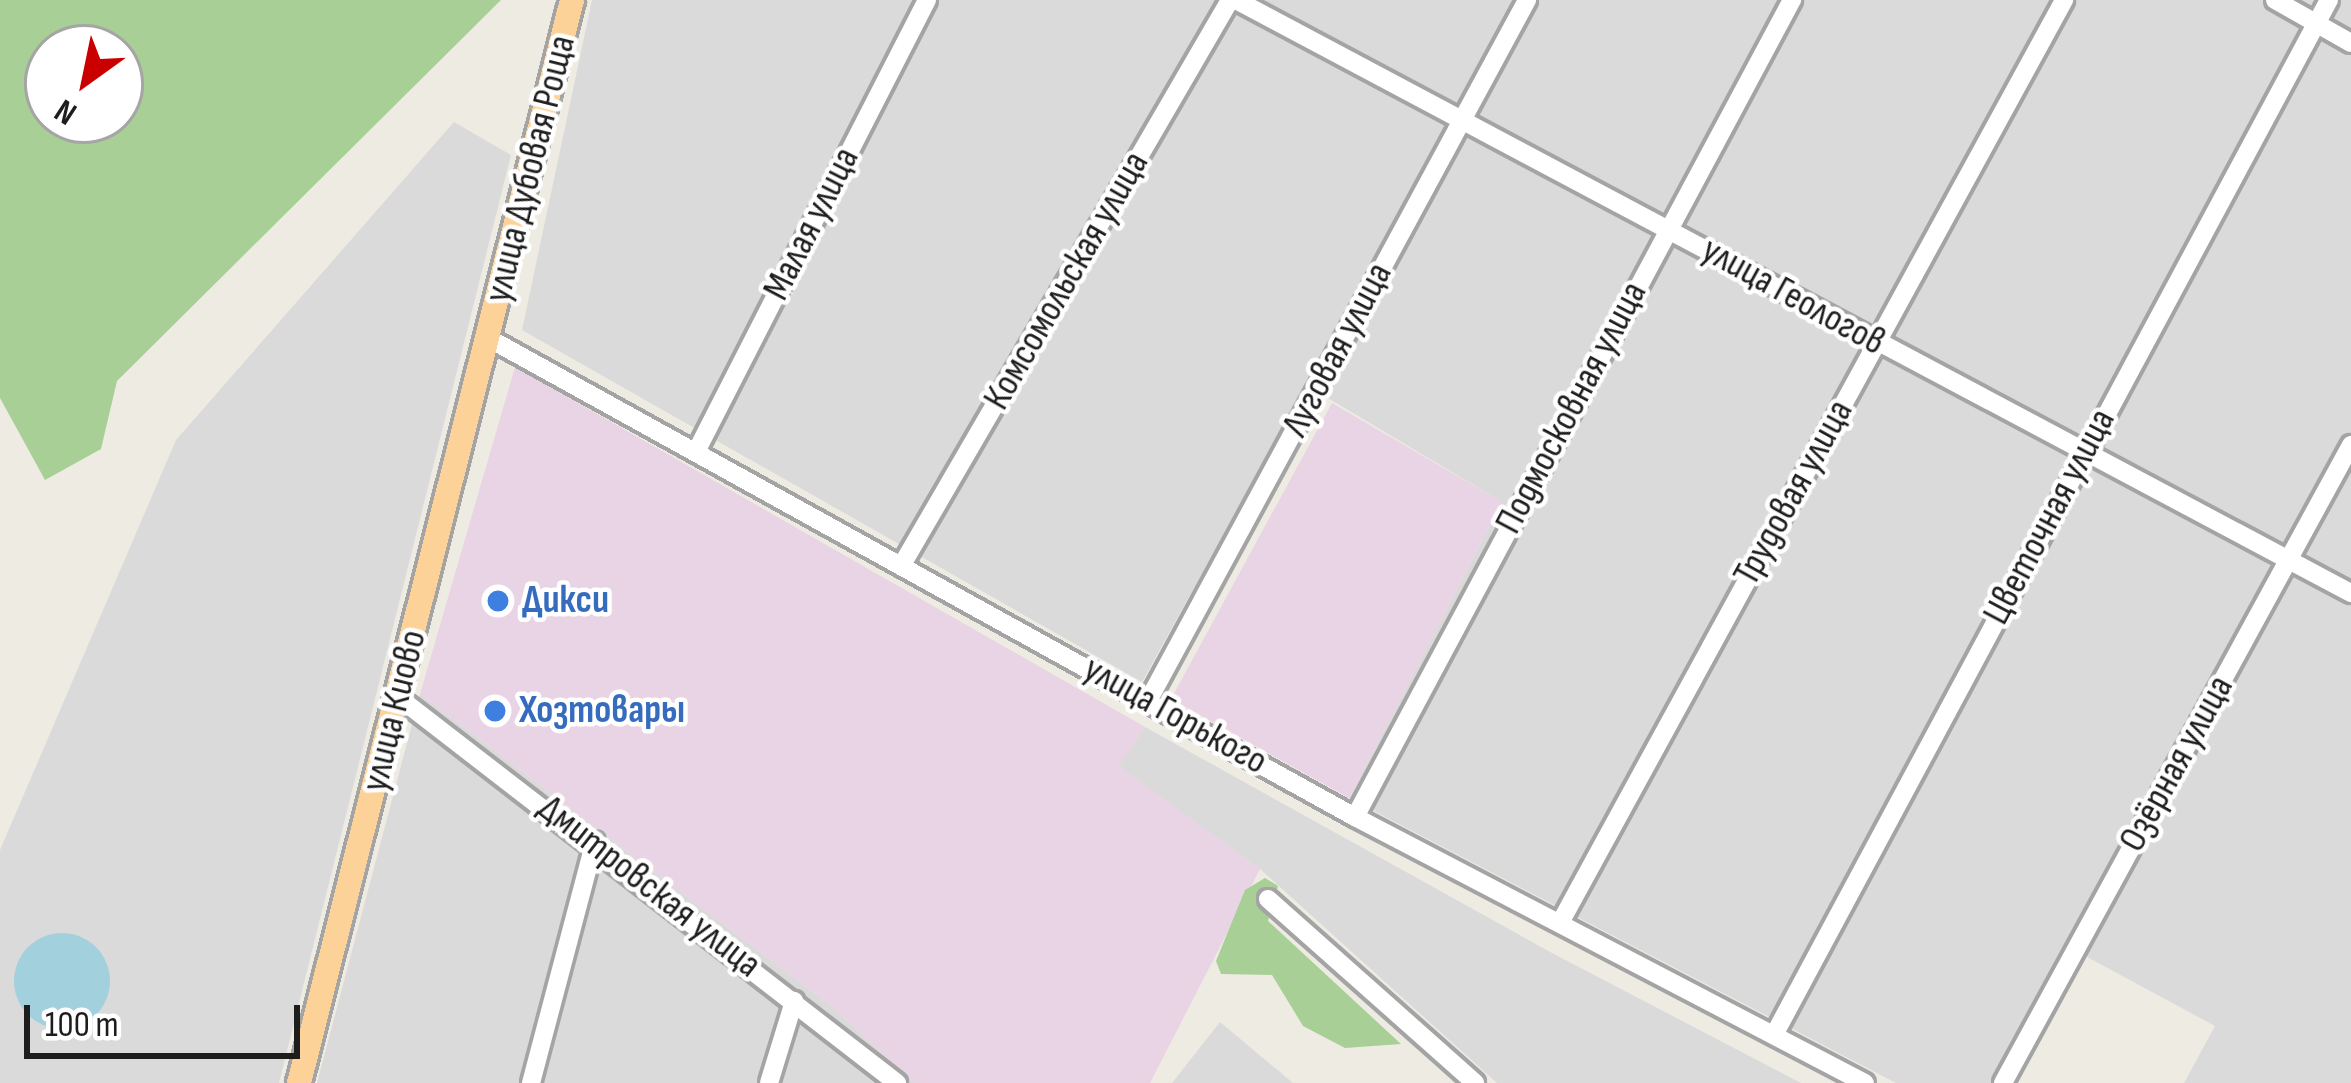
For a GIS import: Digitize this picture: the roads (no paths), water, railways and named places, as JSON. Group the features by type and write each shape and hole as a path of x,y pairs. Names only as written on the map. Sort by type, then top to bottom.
{"main road":[{"name":"улица Дубовая Роща","path":"490,339 572,0"},
{"name":"улица Киово","path":"298,1083 490,339"}],"street":[{"name":"Малая улица","path":"698,448 926,0"},
{"name":"улица Геологов","path":"1233,0 1668,226 2081,457 2351,593"},
{"name":"Комсомольская улица","path":"903,562 1233,0"},
{"name":"Луговая улица","path":"1148,700 1527,0"},
{"name":"Подмосковная улица","path":"1355,817 1792,0"},
{"name":"Трудовая улица","path":"1560,923 2064,0"},
{"path":"2275,0 2351,43"},
{"name":"Цветочная улица","path":"1774,1036 2329,0"},
{"name":"улица Горького","path":"490,339 698,448 1355,817 1864,1083"},
{"name":"Озёрная улица","path":"2002,1083 2351,445"},
{"name":"Дмитровская улица","path":"398,697 595,841 896,1083"},
{"path":"531,1083 595,841"},
{"path":"1268,899 1474,1083"},
{"path":"769,1083 794,1001"}],"water":[{"path":"62,933 96,947 110,981 96,1015 62,1029 28,1015 14,981 28,947"}],"place":[{"name":"Дикси","path":"498,601"},
{"name":"Хозтовары","path":"495,711"}]}
